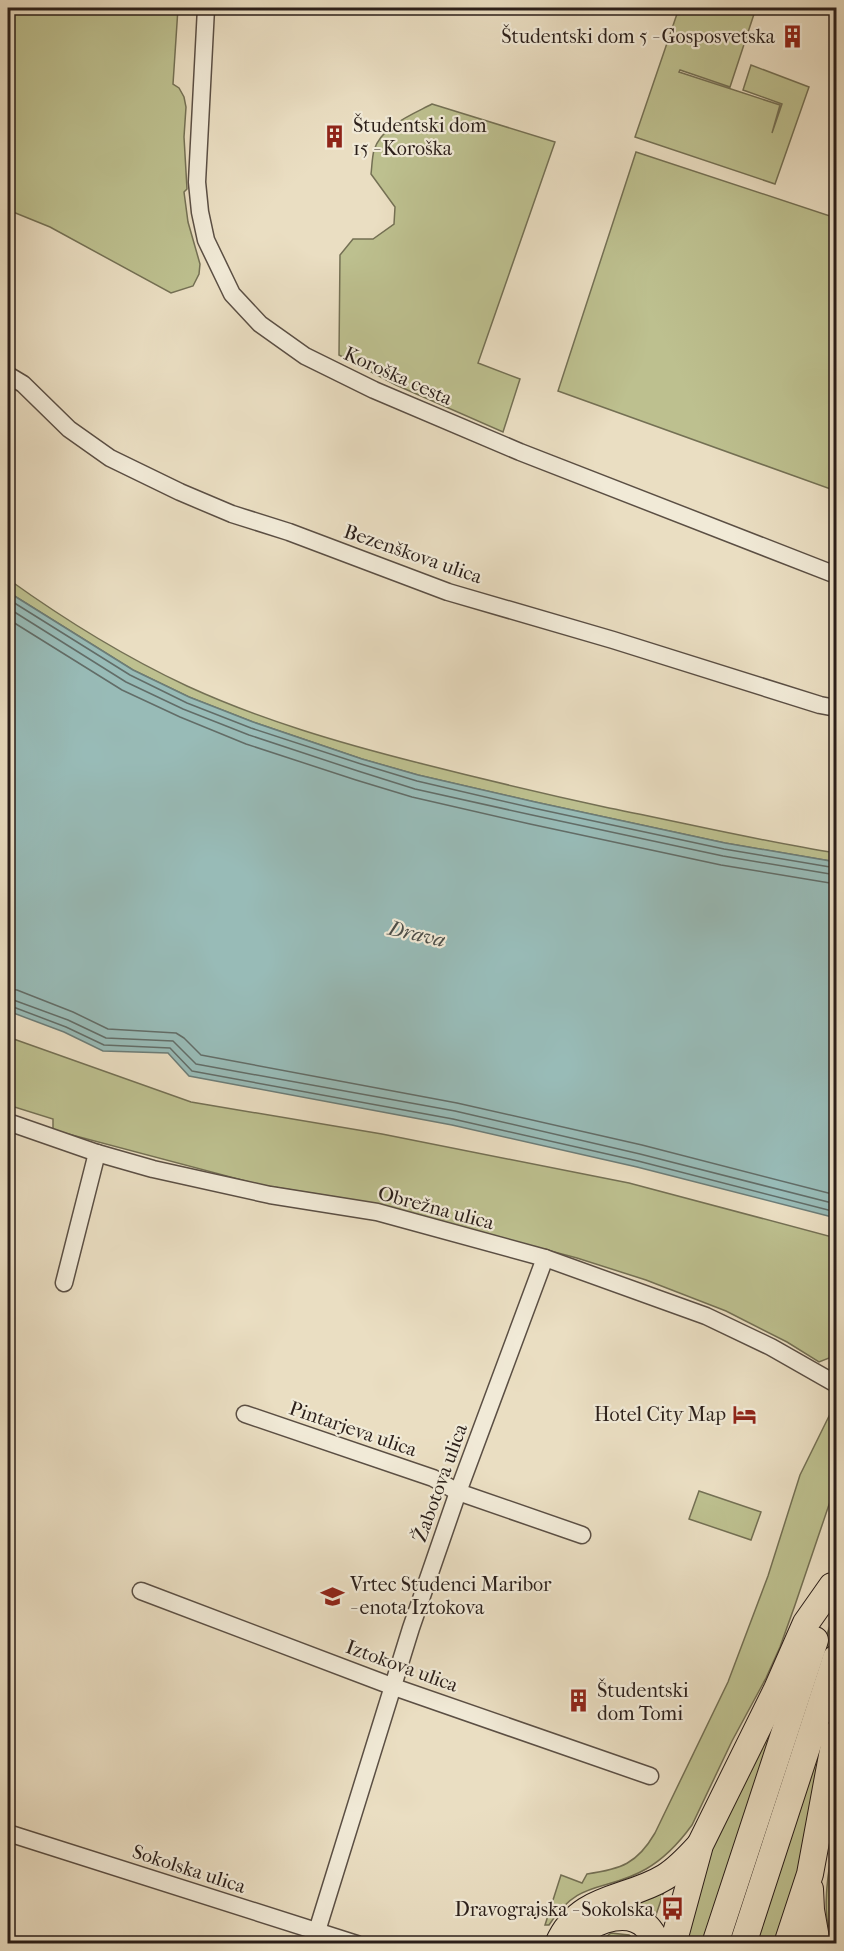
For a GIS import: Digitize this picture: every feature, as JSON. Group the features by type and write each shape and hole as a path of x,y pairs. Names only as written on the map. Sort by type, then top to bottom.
{"main road":[{"path":"673,1944 700,1845 769,1705 806,1623 834,1580"},
{"path":"715,1944 834,1580"},
{"path":"743,1944 837,1658"},
{"path":"787,1944 810,1874 837,1734"},
{"path":"558,1944 573,1918 604,1901 664,1877 685,1861 700,1845"},
{"path":"810,1874 811,1910 817,1944"},
{"path":"574,1944 586,1929 608,1918 635,1920 647,1926 658,1944"}],"street":[{"name":"Koroška cesta","path":"206,8 197,182 200,212 206,240 232,294 260,324 304,356 374,390 520,452 837,575"},
{"name":"Bezenškova ulica","path":"8,375 22,384 69,429 110,458 232,514 289,532 448,591 820,705 837,708"},
{"name":"Obrežna ulica","path":"8,1122 97,1153 153,1169 270,1195 377,1212 545,1258 705,1316 771,1347 837,1384"},
{"path":"64,1283 97,1153"},
{"name":"Žabotova ulica","path":"317,1931 411,1628 458,1492 545,1258"},
{"name":"Pintarjeva ulica","path":"245,1414 433,1478 458,1492 582,1535"},
{"name":"Iztokova ulica","path":"141,1591 394,1687 650,1776"},
{"name":"Sokolska ulica","path":"8,1833 357,1944"}],"green space":[{"path":"8,8 178,8 173,84 179,88 186,107 184,137 187,189 184,192 188,222 200,264 199,274 193,286 171,293 50,227 8,210"},
{"path":"679,8 756,8 730,87 680,70 679,72 780,105 772,133 782,104 743,90 751,65 809,87 775,184 635,137"},
{"path":"432,104 555,142 478,363 520,379 503,432 396,385 339,355 340,255 353,239 373,239 394,224 395,207 371,174 374,150 383,134 390,128"},
{"path":"636,152 836,218 836,491 558,391"},
{"path":"8,579 73,623 140,662 187,686 243,710 301,730 419,763 609,808 836,853 836,862 725,843 418,775 362,759 253,722 189,697 133,670 8,592"},
{"path":"8,1037 191,1102 382,1134 629,1183 836,1238 836,1357 819,1362 787,1342 726,1311 646,1280 577,1258 366,1202 261,1185 53,1130 53,1119 8,1105"},
{"path":"833,1408 836,1410 836,1484 780,1647 692,1825 671,1850 653,1865 631,1876 582,1893 560,1910 549,1925 545,1925 561,1875 582,1883 587,1874 619,1867 642,1852 655,1833 728,1682 768,1576 800,1475"},
{"path":"699,1491 761,1512 751,1540 689,1519"},
{"path":"836,1607 836,1627 732,1943 726,1944"},
{"path":"781,1701 707,1943 682,1944 710,1846"},
{"path":"829,1716 828,1735 806,1856 777,1943 753,1944"},
{"path":"836,1828 836,1939 830,1931 826,1903"},
{"path":"664,1891 655,1918 631,1908 629,1902"},
{"path":"611,1933 629,1935 638,1943 598,1943"}],"water":[{"name":"Drava","path":"8,592 133,670 189,697 253,722 362,759 418,775 535,802 725,843 836,862 836,1218 637,1167 452,1125 189,1076 168,1053 103,1051 64,1032 8,1011"}],"place":[{"name":"Študentski dom 5 - Gosposvetska","path":"793,36"},
{"name":"Študentski dom 15 - Koroška","path":"335,137"},
{"name":"Hotel City Map","path":"744,1414"},
{"name":"Vrtec Studenci Maribor - enota Iztokova","path":"332,1596"},
{"name":"Študentski dom Tomi","path":"579,1701"},
{"name":"Dravograjska - Sokolska","path":"672,1909"}]}
